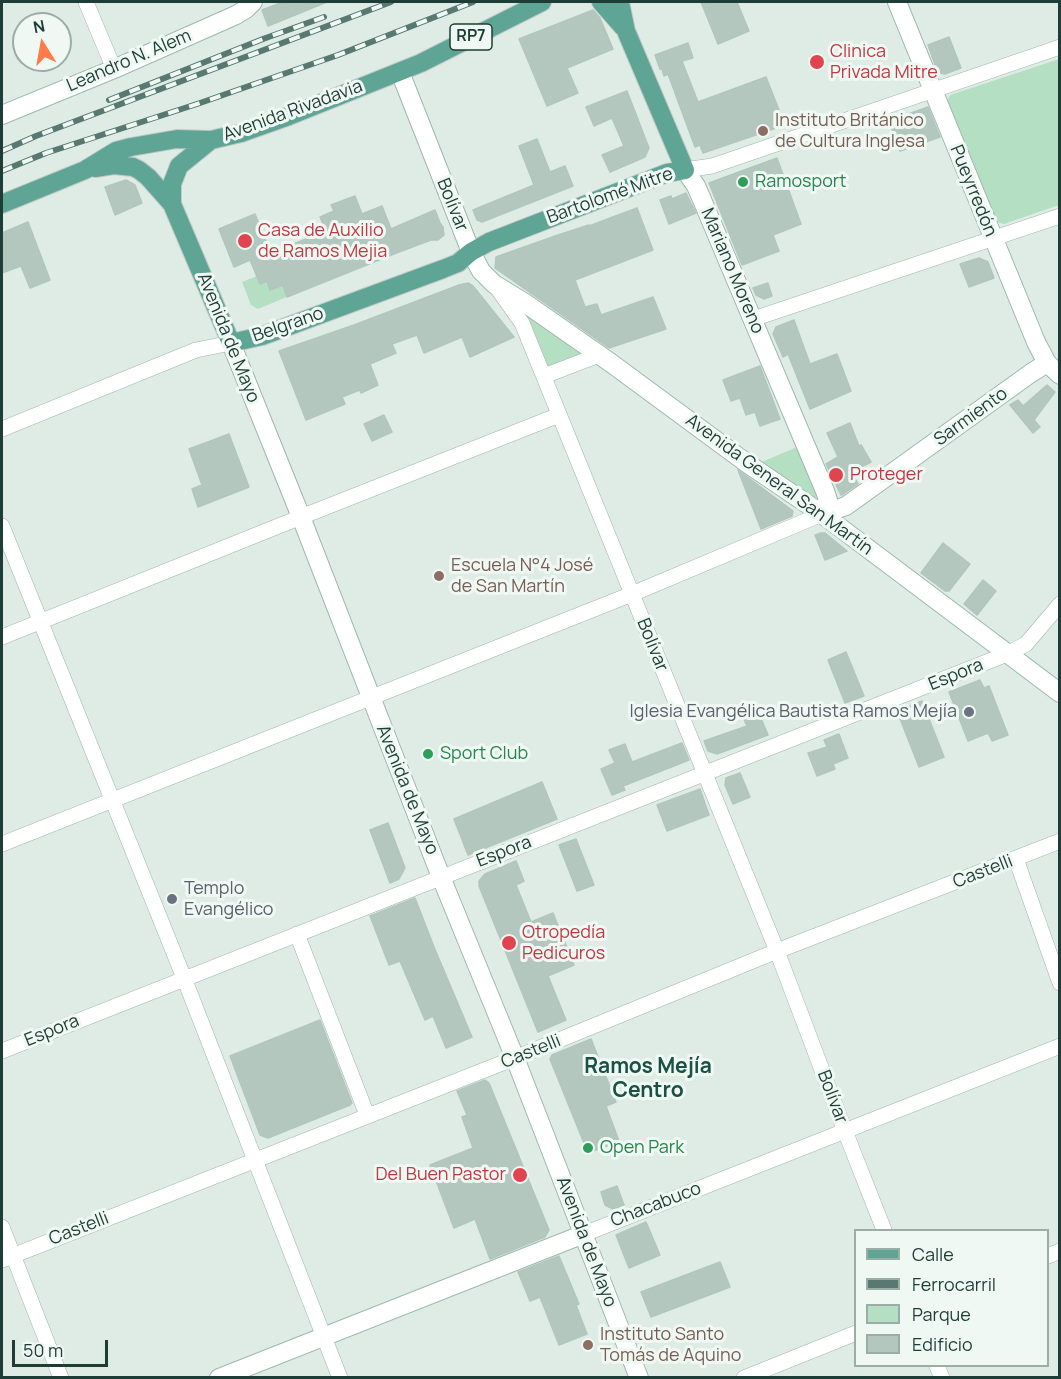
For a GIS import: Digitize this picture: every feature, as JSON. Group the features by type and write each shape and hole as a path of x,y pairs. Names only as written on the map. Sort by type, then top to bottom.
{"main road":[{"name":"Avenida Rivadavia","path":"2,204 85,170 116,151 177,139 211,140 241,133 289,116 400,72 543,2"},
{"name":"Mariano Moreno","path":"602,2 626,31"},
{"name":"Mariano Moreno","path":"620,2 626,31 685,170"},
{"path":"172,204 172,184 179,166 211,140"},
{"name":"Avenida de Mayo","path":"85,170 114,165 133,167 148,177 172,204 231,343"},
{"name":"Bartolomé Mitre","path":"471,252 489,242 606,196 667,173 685,170"},
{"name":"Belgrano","path":"231,343 262,336 458,263 471,252"}],"street":[{"path":"86,2 114,69"},
{"name":"Leandro N. Alem","path":"5,114 242,12 253,2"},
{"name":"Pueyrredón","path":"897,2 1036,342 1055,365"},
{"name":"Bartolomé Mitre","path":"685,170 712,166 1059,47"},
{"name":"Bolívar","path":"400,72 471,252 481,271 494,284 522,322 777,951 884,1229"},
{"name":"Mariano Moreno","path":"685,170 696,186 825,491 828,500 822,514"},
{"path":"2,195 49,184"},
{"path":"753,319 1059,216"},
{"name":"Avenida General San Martín","path":"494,284 525,303 748,464 822,514 1059,693"},
{"name":"Belgrano","path":"2,429 196,350 231,343"},
{"name":"Avenida de Mayo","path":"231,343 639,1377"},
{"path":"544,376 599,355"},
{"name":"Sarmiento","path":"822,514 846,506 1031,373 1055,365"},
{"path":"2,637 559,416"},
{"path":"2,844 632,594 822,514"},
{"path":"2,526 184,978 340,1377"},
{"name":"Espora","path":"2,1051 1007,654 1026,644 1059,604"},
{"name":"Castelli","path":"7,1257 1059,841"},
{"path":"1016,859 1059,983"},
{"path":"297,934 367,1115"},
{"name":"Chacabuco","path":"219,1377 1059,1046"},
{"path":"2,1227 7,1257 61,1377"},
{"path":"744,1377 854,1333"}],"green space":[{"path":"1059,59 1059,205 1004,224 994,221 946,104 950,95"},
{"path":"257,276 260,284 267,281 270,290 283,285 287,297 258,309 251,305 242,282"},
{"path":"526,312 586,355 552,378"},
{"path":"797,447 817,494 816,500 757,464"}],"building":[{"path":"283,2 327,2 268,26 262,10"},
{"path":"701,2 737,2 749,31 718,44"},
{"path":"593,10 600,18 613,49 567,68 578,93 547,106 519,39"},
{"path":"949,37 961,68 945,74 937,70 928,45"},
{"path":"688,43 693,58 682,61 698,102 766,77 785,125 703,153 700,145 695,147 668,74 664,76 655,55"},
{"path":"627,91 649,148 645,157 610,172 602,155 624,146 612,118 594,126 586,107"},
{"path":"928,107 940,137 900,151 889,121"},
{"path":"537,139 550,172 565,166 573,186 482,222 477,220 473,210 534,185 519,146"},
{"path":"777,158 801,224 773,235 779,251 742,265 709,183"},
{"path":"126,180 135,185 142,203 115,215 105,187"},
{"path":"686,193 696,213 669,224 660,200 671,196 672,199"},
{"path":"355,196 362,214 382,206 391,229 435,210 444,235 438,240 431,240 399,252 287,297 283,285 270,290 267,281 260,284 250,260 234,267 219,229 255,214 271,253 326,231 320,217 334,211 331,205"},
{"path":"637,208 653,250 575,280 585,307 597,304 601,315 653,297 666,329 609,348 495,268 496,257"},
{"path":"28,222 50,280 30,288 21,266 2,273 2,233"},
{"path":"979,258 988,262 994,278 969,287 960,264"},
{"path":"468,283 473,286 514,337 470,357 462,337 424,353 417,335 392,344 396,353 370,364 378,385 361,393 360,390 342,397 345,404 306,420 279,351"},
{"path":"768,283 772,296 764,299 756,295 753,288"},
{"path":"794,320 810,364 837,354 851,391 810,409 788,354 783,357 773,334 776,327"},
{"path":"760,366 780,419 760,426 755,412 746,415 740,398 731,401 723,380"},
{"path":"1047,385 1055,392 1034,420 1040,427 1033,433 1010,405 1018,400 1023,406"},
{"path":"384,415 392,432 372,441 364,424"},
{"path":"850,423 859,446 861,445 871,462 851,472 858,484 841,495 826,464 838,457 827,433"},
{"path":"229,434 249,487 198,507 192,489 202,485 189,449"},
{"path":"738,470 793,511 792,516 761,529"},
{"path":"825,533 847,551 825,560 815,535"},
{"path":"943,543 970,564 949,591 945,591 921,573"},
{"path":"983,580 996,591 977,615 964,604"},
{"path":"846,652 864,696 845,703 828,660"},
{"path":"980,680 984,688 989,686 1008,735 992,741 988,733 968,741 949,692"},
{"path":"922,701 944,757 919,767 897,711"},
{"path":"755,704 768,735 717,754 708,751 704,741 747,726 740,710"},
{"path":"839,734 848,758 833,764 835,769 817,776 808,753 827,747 824,740"},
{"path":"682,743 689,760 623,786 625,790 612,795 601,769 615,763 609,750 625,744 632,762"},
{"path":"740,773 750,797 733,804 725,785 726,778"},
{"path":"542,782 557,819 468,855 454,819"},
{"path":"700,789 709,815 667,831 657,805"},
{"path":"388,823 405,868 399,879 390,883 370,830"},
{"path":"576,839 594,885 577,891 559,845"},
{"path":"516,861 524,881 516,885 531,922 553,913 574,965 548,976 566,1020 538,1032 479,886 479,881 485,874"},
{"path":"415,898 472,1037 446,1048 433,1016 425,1020 400,961 389,965 370,916"},
{"path":"320,1020 352,1103 268,1138 260,1135 230,1056"},
{"path":"591,1039 616,1102 606,1106 619,1141 588,1153 550,1059 552,1055"},
{"path":"485,1080 489,1083 549,1230 545,1237 490,1259 475,1219 454,1228 430,1165 473,1148 462,1117 467,1115 457,1091"},
{"path":"617,1186 624,1205 613,1209 605,1205 601,1192"},
{"path":"646,1222 660,1255 629,1268 616,1235"},
{"path":"559,1256 579,1304 576,1305 587,1334 559,1345 540,1297 530,1301 518,1272"},
{"path":"720,1262 730,1287 651,1317 641,1292"}],"railway":[{"path":"2,151 36,136 391,2"},
{"path":"2,171 46,153 338,55 473,2"},
{"path":"109,100 324,17"}],"place":[{"name":"Clinica Privada Mitre","path":"817,62"},
{"name":"Instituto Británico de Cultura Inglesa","path":"763,131"},
{"name":"Ramosport","path":"743,182"},
{"name":"Casa de Auxilio de Ramos Mejia","path":"245,241"},
{"name":"Proteger","path":"836,475"},
{"name":"Escuela N°4 José de San Martín","path":"439,576"},
{"name":"Iglesia Evangélica Bautista Ramos Mejía","path":"969,712"},
{"name":"Sport Club","path":"428,754"},
{"name":"Templo Evangélico","path":"172,899"},
{"name":"Otropedía Pedicuros","path":"509,943"},
{"name":"Open Park","path":"588,1148"},
{"name":"Del Buen Pastor","path":"520,1175"},
{"name":"Instituto Santo Tomás de Aquino","path":"588,1345"}],"district":[{"name":"Ramos Mejía Centro","path":"648,1079"}]}
